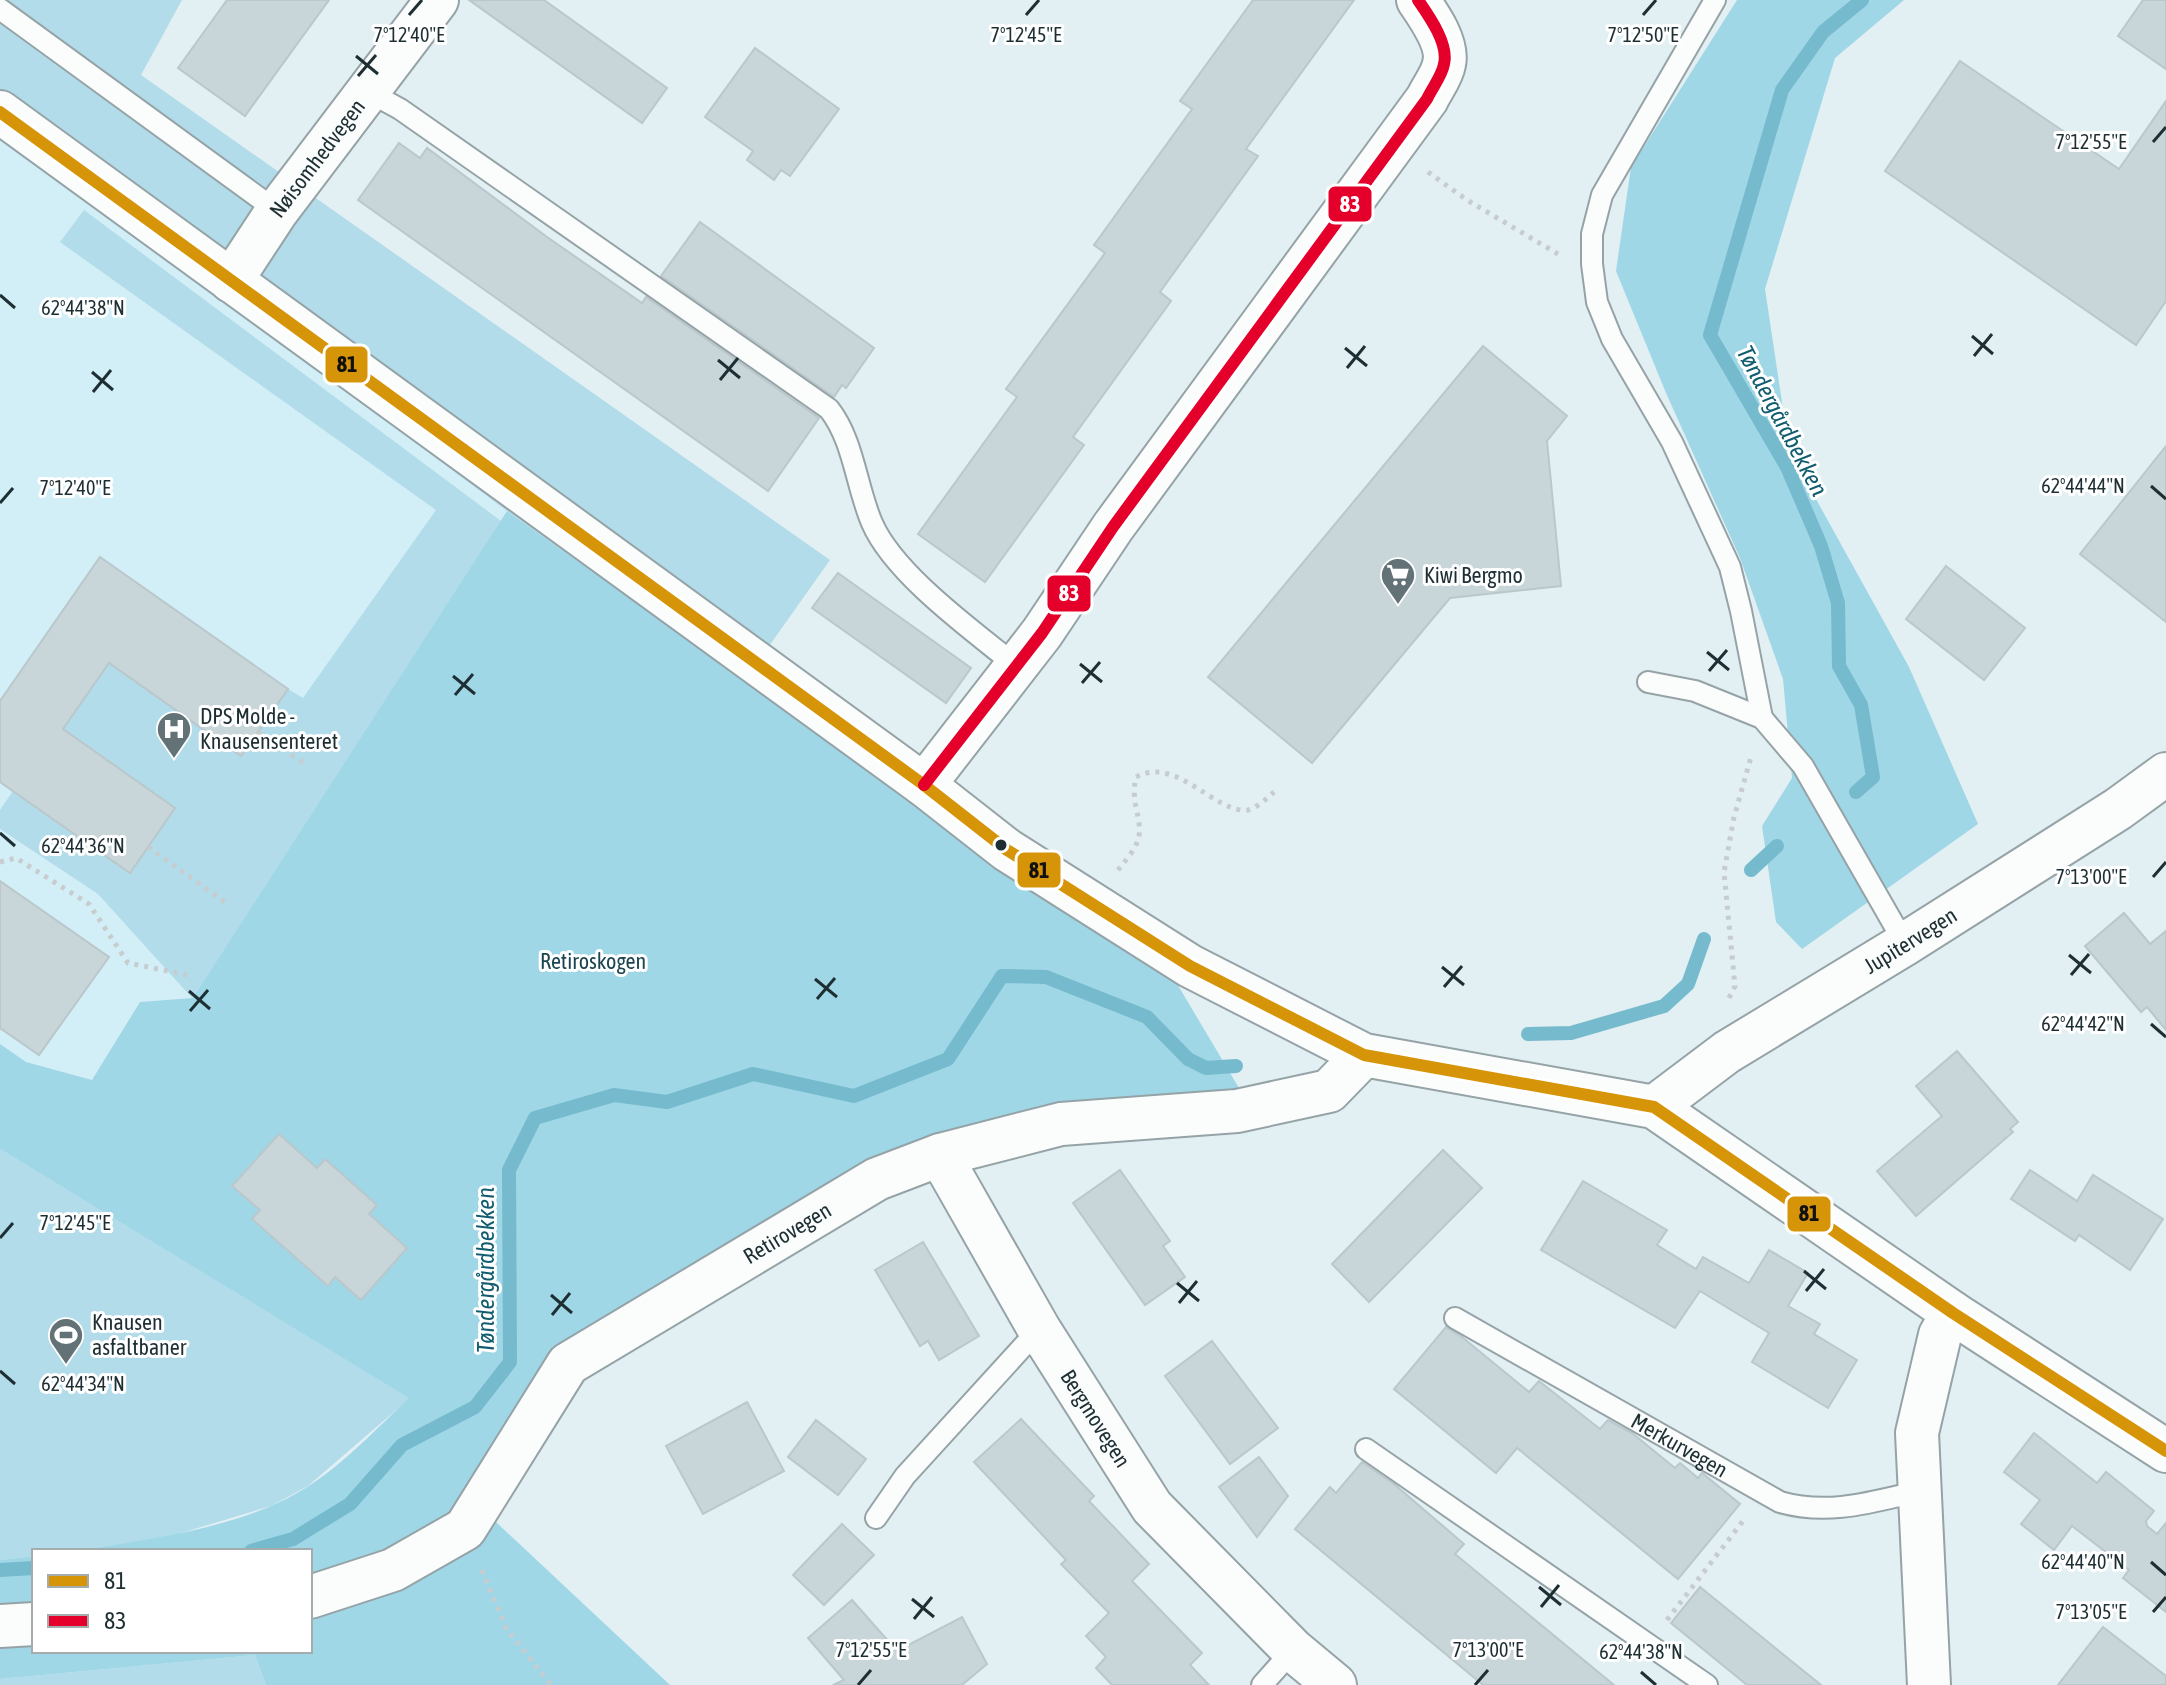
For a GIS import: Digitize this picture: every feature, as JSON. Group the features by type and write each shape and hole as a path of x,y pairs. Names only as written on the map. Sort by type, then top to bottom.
{"street":[{"name":"Nøisomhedvegen","path":"231,281 277,211 437,0"},
{"path":"924,785 1042,633 1113,527 1427,99 1444,67 1445,58 1436,27 1418,0"},
{"path":"0,112 924,785 1007,850 1190,966 1364,1055 1654,1107 1953,1313 2166,1451"},
{"name":"Jupitervegen","path":"1654,1107 1727,1052 1905,944 2118,809 2166,774"},
{"name":"Retirovegen","path":"312,1596 393,1570 465,1529 568,1364 877,1179 940,1155 1061,1124 1237,1111 1329,1091 1364,1055"},
{"name":"Bergmovegen","path":"940,1155 1039,1329 1152,1507 1293,1650 1335,1685"},
{"path":"1929,1685 1917,1433 1940,1335 1953,1313"},
{"path":"0,1626 32,1624"}],"lane":[{"path":"1715,0 1602,195 1592,234 1592,264 1597,302 1612,339 1672,442 1730,567 1762,718"},
{"path":"0,9 277,211"},
{"path":"367,91 413,118 829,409 840,423 871,523 883,544 927,593 1015,665"},
{"path":"1648,682 1695,691 1762,718 1803,766 1905,944"},
{"name":"Merkurvegen","path":"1455,1318 1763,1494 1804,1508 1847,1508 1920,1491"},
{"path":"876,1518 905,1476 1039,1329"},
{"path":"1366,1449 1707,1685"},
{"path":"1262,1685 1293,1650"}],"path":[{"path":"1392,146 1467,200 1563,257 1574,263 1592,264"},
{"path":"1728,1000 1735,986 1724,872 1734,817 1762,718"},
{"path":"258,732 308,766"},
{"path":"1092,903 1131,854 1140,835 1132,793 1136,777 1147,771 1169,773 1237,810 1251,810 1274,792"},
{"path":"148,847 229,905"},
{"path":"0,862 16,858 89,904 128,963 188,975"},
{"path":"1651,1646 1763,1494"},
{"path":"465,1529 506,1628 551,1685"}],"shaded area":[{"path":"0,0 182,0 141,75 830,560 745,680 507,511 0,132"},
{"name":"DPS Molde - Knausensenteret","path":"0,132 507,511 193,999 140,1002 92,1080 26,1062 0,1044"},
{"path":"84,210 501,521 193,999 98,894 0,829 0,810 13,791 131,873 175,808 63,729 109,663 241,756 288,689 303,698 436,510 60,242"},
{"path":"0,1149 410,1398 308,1486 271,1506 168,1537 86,1549 32,1549 32,1556 0,1560"},
{"path":"255,1655 266,1685 0,1685 0,1679"}],"green space":[{"path":"1737,0 1904,0 1835,58 1765,289 1783,409 1817,501 1909,667 1978,824 1802,949 1776,922 1762,826 1792,778 1783,679 1740,558 1666,393 1616,271 1631,167"},
{"name":"Retiroskogen","path":"507,511 1173,977 1242,1093 1064,1103 553,1353 466,1494 670,1685 266,1685 255,1655 0,1679 0,1560 32,1556 32,1653 312,1653 312,1549 85,1549 194,1530 254,1513 282,1501 334,1467 409,1398 0,1149 0,1044 26,1062 92,1080 140,1002 193,998"}],"building":[{"path":"227,0 329,0 245,116 178,68"},
{"path":"469,0 544,0 667,88 642,123"},
{"path":"1253,0 1354,0 1246,149 1258,156 1160,292 1171,301 1073,437 1084,445 985,582 918,534 1017,397 1006,389 1105,253 1094,245 1192,109 1180,101"},
{"path":"2143,0 2166,0 2166,69 2118,36"},
{"path":"755,48 839,109 790,176 781,170 774,180 747,160 753,151 705,117"},
{"path":"1960,61 2119,169 2166,101 2166,301 2136,345 1885,171"},
{"path":"399,143 420,158 427,148 642,303 646,297 819,418 768,491 358,200"},
{"path":"700,222 874,348 846,388 842,385 834,397 661,276"},
{"path":"1483,346 1567,416 1547,441 1561,586 1450,598 1312,763 1208,677"},
{"path":"2166,446 2166,622 2080,554"},
{"path":"100,557 288,689 241,756 109,663 63,729 175,808 130,873 0,782 0,701"},
{"path":"1946,566 2025,628 1984,680 1906,619"},
{"path":"838,573 971,668 946,703 812,608"},
{"path":"0,881 109,957 39,1055 0,1028"},
{"path":"2124,913 2150,944 2166,931 2166,1030 2147,1007 2141,1012 2085,946"},
{"path":"1957,1051 2018,1122 2010,1129 2013,1132 1916,1216 1877,1171 1942,1116 1916,1086"},
{"path":"279,1134 317,1168 325,1159 377,1205 369,1214 407,1248 361,1300 335,1277 328,1286 252,1219 260,1210 232,1186"},
{"path":"1443,1150 1482,1188 1369,1302 1332,1264"},
{"path":"1120,1170 1170,1241 1163,1246 1185,1277 1145,1305 1073,1203"},
{"path":"2030,1170 2077,1201 2093,1175 2163,1219 2130,1270 2079,1235 2075,1241 2011,1199"},
{"path":"1583,1181 1667,1230 1657,1245 1696,1269 1703,1257 1749,1283 1769,1250 1808,1273 1788,1306 1820,1324 1814,1334 1857,1360 1828,1408 1752,1362 1769,1333 1700,1291 1675,1328 1541,1250"},
{"path":"923,1242 979,1336 939,1360 928,1341 920,1346 875,1270"},
{"path":"1446,1327 1529,1392 1539,1381 1600,1429 1608,1420 1632,1433 1675,1468 1680,1463 1698,1478 1702,1473 1740,1504 1678,1579 1517,1448 1496,1473 1394,1389"},
{"path":"1212,1341 1278,1428 1230,1464 1165,1376"},
{"path":"747,1402 784,1471 703,1514 666,1446"},
{"path":"1021,1419 1094,1496 1089,1501 1149,1564 1132,1581 1202,1653 1190,1665 1209,1685 1112,1685 1096,1668 1106,1657 1086,1636 1109,1613 1061,1564 1066,1560 974,1462"},
{"path":"816,1420 866,1459 838,1495 788,1457"},
{"path":"2034,1433 2097,1483 2106,1472 2154,1511 2146,1521 2147,1526 2157,1534 2166,1523 2166,1612 2123,1578 2129,1570 2072,1526 2054,1550 2021,1524 2040,1500 2004,1472"},
{"path":"1259,1457 1288,1496 1257,1537 1219,1487"},
{"path":"1362,1462 1394,1484 1464,1544 1455,1554 1614,1685 1483,1685 1295,1529 1330,1487 1336,1493"},
{"path":"842,1524 874,1555 824,1605 793,1575"},
{"path":"1700,1587 1821,1685 1747,1685 1671,1623"},
{"path":"852,1600 897,1651 962,1617 987,1664 962,1685 833,1685 844,1680 808,1638"},
{"path":"2103,1627 2166,1676 2166,1685 2058,1685"}],"waterway":[{"name":"Tøndergårdbekken","path":"1856,792 1873,777 1861,705 1839,666 1838,603 1821,546 1787,467 1710,335 1782,90 1823,32 1862,0"},
{"name":"Tøndergårdbekken","path":"1751,870 1777,846"},
{"name":"Tøndergårdbekken","path":"1528,1034 1571,1033 1664,1006 1688,984 1704,939"},
{"name":"Tøndergårdbekken","path":"258,1549 293,1539 350,1504 402,1445 475,1407 510,1362 509,1170 535,1118 614,1095 667,1102 753,1074 854,1096 948,1059 1002,976 1046,977 1147,1017 1188,1059 1206,1068 1236,1066"},
{"name":"Tøndergårdbekken","path":"0,1570 32,1568"}],"transit line":[{"name":"83","path":"924,785 1042,633 1113,527 1427,99 1441,73 1445,56 1437,30 1418,0"},
{"name":"81","path":"0,112 924,785 1007,850 1190,966 1364,1055 1654,1107 1953,1313 2166,1451"}],"place":[{"name":"Kiwi Bergmo","path":"1398,606"},
{"name":"DPS Molde - Knausensenteret","path":"174,760"},
{"name":"Knausen asfaltbaner","path":"66,1366"}]}
